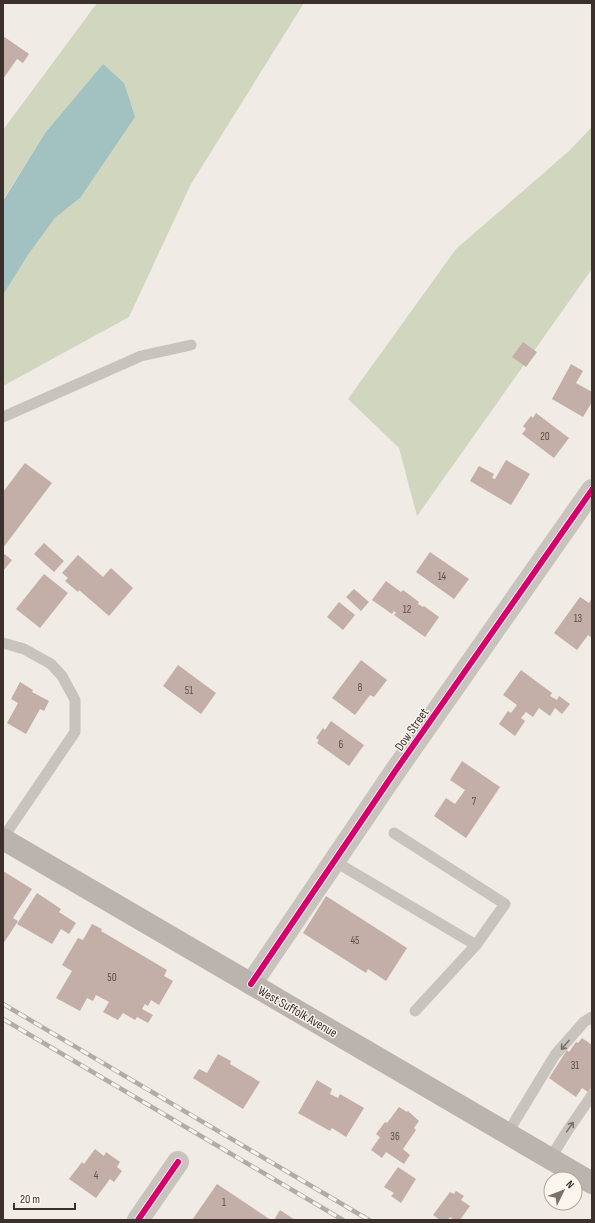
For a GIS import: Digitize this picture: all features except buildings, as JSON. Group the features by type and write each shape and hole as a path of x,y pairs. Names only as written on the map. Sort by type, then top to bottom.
{"main road":[{"name":"West Suffolk Avenue","path":"3,839 592,1183"}],"street":[{"name":"Dow Street","path":"251,984 400,763 592,490"},
{"path":"138,1220 178,1162"}],"lane":[{"path":"3,417 141,356 190,345"},
{"path":"3,643 24,649 51,664 62,676 75,700 75,732 3,839"},
{"path":"394,833 506,904 476,945 415,1011"},
{"path":"334,860 476,945"},
{"path":"507,1134 555,1055 584,1022 592,1017"},
{"path":"550,1159 592,1096"}],"green space":[{"path":"97,3 304,3 191,184 129,317 3,386 3,295 28,255 55,218 80,198 103,64 45,133 3,200 3,130"},
{"path":"592,127 592,269 417,516 399,448 348,399 456,249 569,151"}],"water":[{"path":"103,64 124,83 135,117 80,198 55,218 28,255 3,295 3,201 45,133"}],"railway":[{"path":"3,1004 369,1220"},
{"path":"3,1019 343,1220"}],"cycle path":[{"path":"251,984 396,770 592,490"},
{"path":"138,1220 178,1162"}]}
